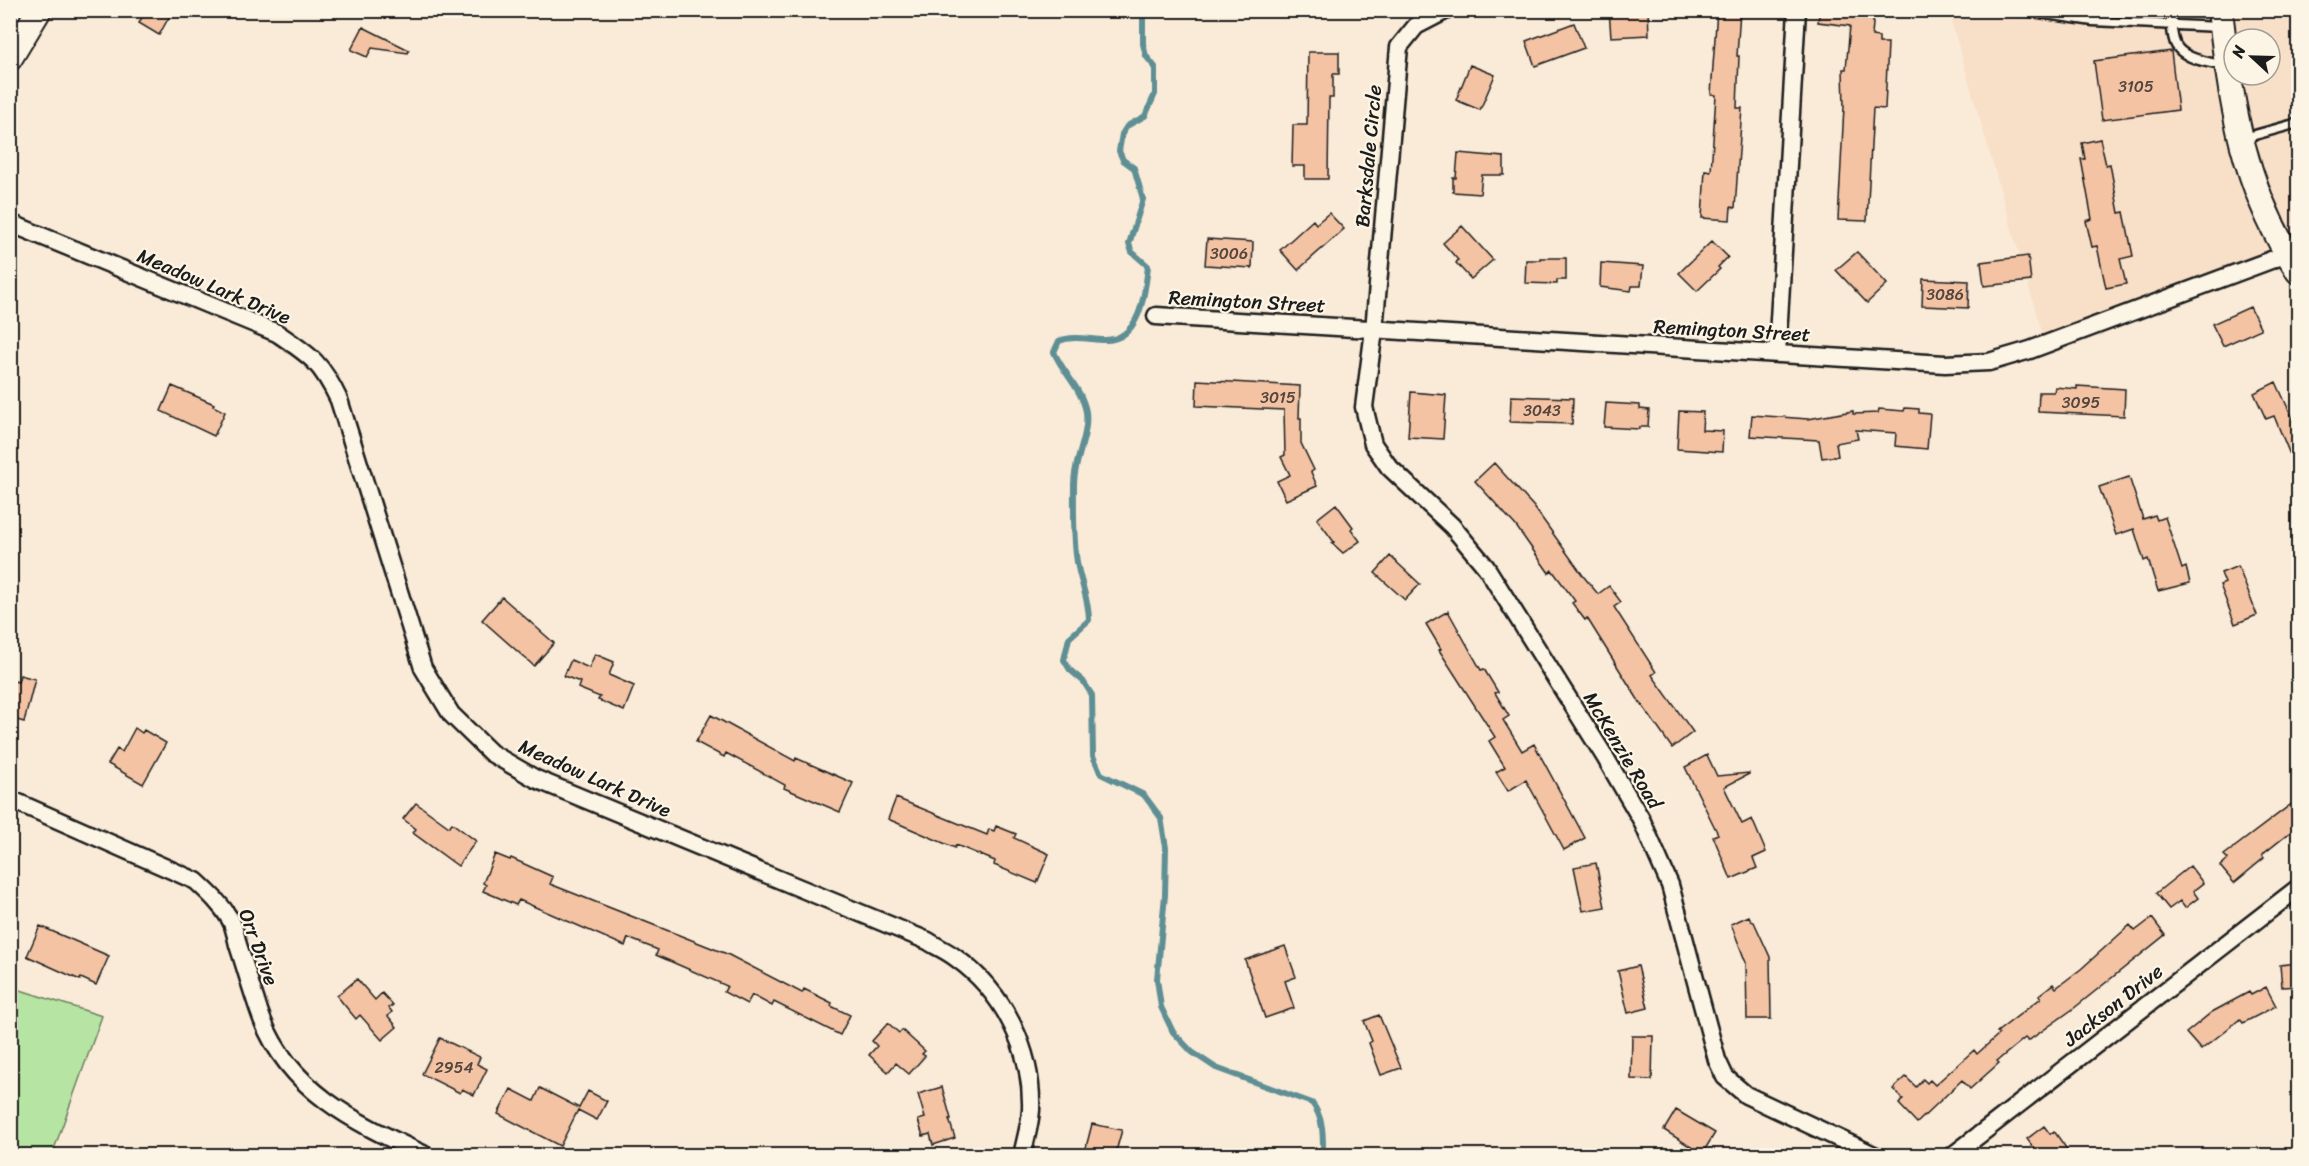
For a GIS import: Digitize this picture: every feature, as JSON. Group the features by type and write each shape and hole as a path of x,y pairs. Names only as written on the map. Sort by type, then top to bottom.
{"street":[{"path":"10,58 39,10"},
{"name":"Barksdale Circle","path":"1374,330 1399,47 1416,26 1448,10"},
{"path":"1777,354 1797,10"},
{"path":"2231,87 2240,139 2261,203 2293,262"},
{"name":"Meadow Lark Drive","path":"10,223 277,333 313,357 328,377 339,400 423,668 451,714 491,753 536,779 928,941 956,958 983,981 1005,1010 1020,1040 1029,1076 1031,1111 1022,1155"},
{"name":"Remington Street","path":"1156,316 1945,364 1989,362 2293,262"},
{"name":"McKenzie Road","path":"1374,330 1364,407 1373,444 1389,467 1452,526 1486,567 1605,757 1641,819 1670,885 1717,1060 1725,1077 1746,1095 1876,1155"},
{"name":"Orr Drive","path":"10,799 196,881 216,899 231,920 263,1021 282,1054 306,1084 332,1107 358,1123 427,1155"},
{"name":"Jackson Drive","path":"1952,1155 2298,888"}],"lane":[{"path":"2019,10 2093,21 2173,26 2221,19"},
{"path":"2170,10 2174,41 2182,51 2197,59 2222,65"},
{"path":"2240,139 2298,123"}],"shaded area":[{"path":"1953,10 2298,11 2298,282 2277,253 2044,339 1952,24"}],"green space":[{"path":"11,987 102,1016 52,1155 11,1155"}],"building":[{"path":"146,10 173,10 159,35 139,23"},
{"path":"1609,10 1648,10 1649,35 1611,37"},
{"path":"1717,10 1740,10 1737,108 1742,108 1735,208 1731,207 1730,220 1702,218 1705,170 1711,171 1716,95 1711,94"},
{"path":"1820,10 1851,12 1851,10 1874,10 1872,36 1879,37 1879,43 1888,43 1885,109 1873,108 1867,221 1838,220 1844,107 1843,69 1846,69 1850,26 1818,22"},
{"path":"1574,23 1584,48 1535,66 1526,41"},
{"path":"363,27 409,50 408,53 372,48 367,57 351,50"},
{"path":"2171,51 2178,110 2102,120 2094,61"},
{"path":"1308,52 1339,52 1339,74 1333,74 1333,98 1329,98 1328,179 1305,179 1305,166 1292,166 1293,125 1307,125"},
{"path":"1470,65 1495,75 1480,110 1456,100"},
{"path":"2100,139 2106,165 2110,164 2119,213 2124,212 2133,256 2120,259 2126,284 2106,288 2097,246 2092,247 2086,221 2092,219 2081,159 2085,159 2082,143"},
{"path":"1458,153 1504,157 1504,175 1482,175 1480,194 1453,192"},
{"path":"1329,213 1344,229 1298,270 1280,250 1313,220 1316,224"},
{"path":"1462,226 1493,260 1471,279 1456,263 1458,260 1443,243"},
{"path":"1207,239 1253,242 1252,268 1205,265"},
{"path":"1712,241 1728,257 1718,267 1720,269 1697,291 1679,273"},
{"path":"1857,252 1887,284 1867,303 1836,270"},
{"path":"2028,256 2031,281 1984,286 1981,262"},
{"path":"1540,258 1566,258 1566,280 1557,280 1557,284 1525,283 1526,260 1540,260"},
{"path":"1601,263 1643,266 1641,286 1632,286 1631,291 1600,287"},
{"path":"1923,279 1969,281 1968,308 1922,306"},
{"path":"2250,307 2261,329 2223,346 2212,324"},
{"path":"1197,380 1300,386 1301,443 1314,470 1311,472 1317,486 1286,500 1277,481 1290,475 1281,457 1285,455 1284,410 1196,406"},
{"path":"2276,382 2298,430 2298,474 2274,416 2266,419 2254,393"},
{"path":"172,386 214,404 213,406 225,412 214,436 161,411"},
{"path":"2077,386 2125,389 2124,416 2038,412 2039,392 2054,392 2055,387 2077,389"},
{"path":"1411,392 1446,395 1443,439 1408,437"},
{"path":"1511,396 1573,398 1572,424 1510,422"},
{"path":"1606,403 1640,405 1640,409 1649,410 1648,427 1639,427 1639,429 1604,427"},
{"path":"1905,408 1919,409 1919,413 1930,414 1927,449 1895,446 1896,433 1856,430 1858,439 1836,443 1838,456 1822,458 1819,440 1750,436 1752,415 1808,419 1853,411 1853,414 1878,413 1879,409 1904,411"},
{"path":"1679,411 1703,412 1702,430 1723,431 1722,452 1677,449"},
{"path":"1494,463 1534,507 1598,594 1609,586 1621,602 1614,607 1656,672 1652,675 1693,732 1672,748 1637,698 1587,618 1585,620 1572,603 1575,601 1552,570 1549,573 1516,526 1475,481"},
{"path":"2129,477 2143,519 2155,515 2157,520 2165,517 2182,569 2186,567 2190,583 2158,591 2148,559 2144,561 2134,529 2116,535 2099,487"},
{"path":"1336,504 1360,541 1343,553 1332,543 1334,542 1317,519"},
{"path":"1390,556 1420,584 1405,600 1375,573"},
{"path":"2238,566 2257,615 2235,624 2220,585 2225,583 2221,573"},
{"path":"502,597 554,643 534,666 482,620"},
{"path":"1448,611 1481,670 1484,669 1498,692 1495,693 1509,716 1503,720 1522,751 1534,744 1585,838 1564,850 1526,780 1508,791 1496,772 1505,767 1489,741 1495,737 1439,650 1441,649 1426,624"},
{"path":"595,654 614,662 609,675 634,686 624,711 598,700 600,697 578,688 580,682 564,676 571,660 589,668"},
{"path":"20,675 35,679 24,722 10,718 10,680 18,682"},
{"path":"711,715 795,761 796,758 853,783 840,812 784,788 785,785 726,753 724,757 696,742"},
{"path":"135,728 142,733 144,730 166,743 143,784 108,764 117,749 122,752"},
{"path":"1707,755 1717,776 1749,773 1724,787 1742,824 1752,819 1766,852 1753,858 1757,868 1731,879 1713,836 1718,834 1685,767"},
{"path":"896,798 987,835 989,829 994,831 996,826 1016,834 1014,838 1049,854 1037,883 994,865 995,861 956,845 955,848 888,819"},
{"path":"2298,799 2298,826 2262,855 2264,858 2234,883 2220,866 2228,859 2224,855"},
{"path":"416,803 449,827 452,823 476,841 458,866 413,833 416,829 403,819"},
{"path":"495,854 510,860 511,858 553,877 550,884 727,954 802,993 804,989 850,1015 840,1035 774,1002 772,1006 752,995 747,1004 724,992 727,986 656,955 658,950 628,938 625,946 519,900 516,905 483,891 486,885 483,883"},
{"path":"1596,863 1605,907 1583,911 1574,867"},
{"path":"2190,866 2203,883 2193,891 2198,898 2185,908 2180,901 2169,909 2156,893"},
{"path":"1749,916 1770,957 1771,1019 1747,1019 1746,963 1731,924"},
{"path":"2152,918 2165,935 2073,1009 2028,1041 2025,1038 1997,1061 1999,1063 1970,1089 1962,1080 1917,1123 1899,1104 1903,1099 1893,1089 1906,1077 1916,1087 1923,1079 1927,1083 1930,1080 1935,1085 1974,1050 1977,1054 1999,1034 1997,1032 2041,998 2039,995 2053,984 2056,988 2081,969 2130,925 2135,931"},
{"path":"40,926 109,956 96,985 27,956"},
{"path":"1285,946 1296,977 1285,981 1294,1008 1265,1018 1245,960"},
{"path":"2298,963 2298,986 2282,987 2280,965"},
{"path":"1638,966 1648,1008 1628,1013 1618,971"},
{"path":"357,979 375,1000 382,993 393,1005 389,1008 392,1012 388,1016 397,1027 382,1040 360,1015 356,1019 337,996"},
{"path":"2266,987 2276,1006 2243,1023 2240,1019 2201,1050 2186,1033 2212,1012 2249,992 2251,995"},
{"path":"1379,1015 1401,1068 1381,1075 1369,1043 1372,1041 1364,1021"},
{"path":"888,1023 899,1033 902,1030 925,1051 922,1054 925,1056 909,1074 896,1063 888,1072 869,1055 877,1046 872,1041"},
{"path":"1632,1036 1653,1036 1652,1080 1631,1079"},
{"path":"440,1038 480,1057 477,1064 487,1069 474,1095 462,1089 460,1093 422,1074"},
{"path":"942,1087 955,1138 933,1145 930,1134 923,1136 918,1120 925,1118 918,1094"},
{"path":"540,1088 579,1108 588,1091 607,1101 597,1120 578,1110 560,1146 498,1114 511,1089 534,1101"},
{"path":"1676,1110 1715,1133 1702,1154 1664,1130"},
{"path":"1092,1124 1122,1130 1115,1155 1084,1155"},
{"path":"2044,1126 2050,1134 2054,1131 2071,1155 2039,1155 2027,1139"}],"waterway":[{"path":"1138,10 1143,15 1143,44 1146,56 1155,67 1155,94 1145,116 1127,126 1122,134 1119,151 1123,160 1134,168 1143,199 1129,244 1132,252 1148,266 1143,301 1134,323 1117,338 1065,339 1059,341 1054,352 1081,396 1086,412 1084,439 1076,466 1074,484 1074,523 1077,562 1088,605 1089,620 1069,638 1064,660 1092,695 1093,756 1101,774 1144,795 1161,818 1166,848 1165,895 1157,979 1161,1007 1173,1032 1192,1052 1216,1068 1312,1103 1321,1121 1323,1156"}]}
